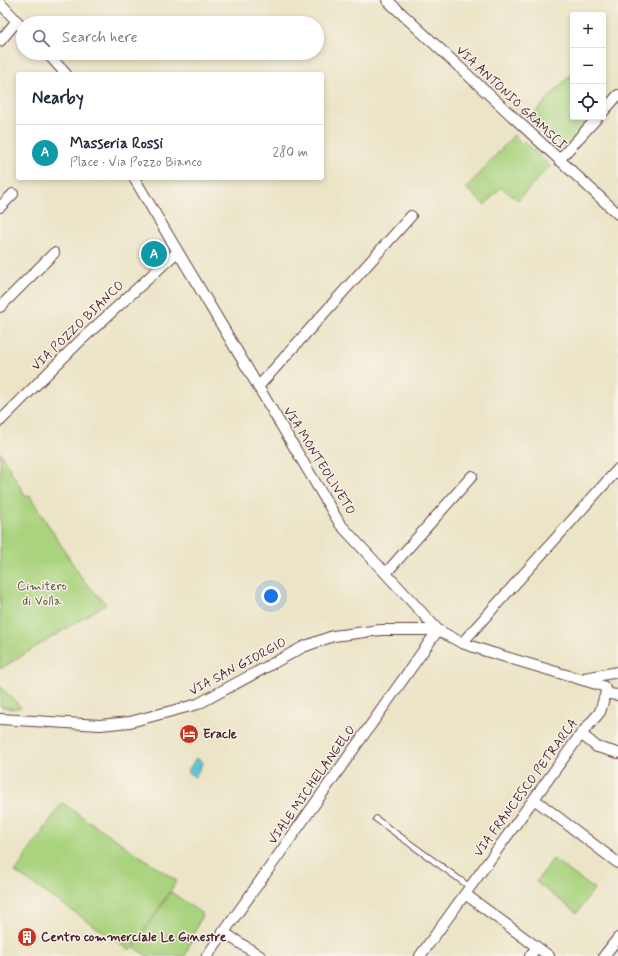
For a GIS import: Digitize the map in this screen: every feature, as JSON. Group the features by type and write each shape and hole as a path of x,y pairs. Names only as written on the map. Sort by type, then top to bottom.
{"street":[{"name":"VIA ANTONIO GRAMSCI","path":"392,2 618,214"},
{"path":"0,3 16,21"},
{"path":"0,41 16,28"},
{"path":"53,60 64,72"},
{"path":"606,109 618,95"},
{"path":"559,160 595,120"},
{"name":"VIA MONTEOLIVETO","path":"135,180 340,524 438,630 462,643 488,652 583,678 610,692"},
{"path":"0,206 13,194"},
{"path":"258,387 411,216"},
{"name":"VIA POZZO BIANCO","path":"0,421 80,342 177,252"},
{"path":"0,307 54,253"},
{"path":"462,643 618,469"},
{"path":"386,573 472,476"},
{"name":"VIA SAN GIORGIO","path":"0,719 100,725 130,722 198,704 303,647 333,636 381,630 438,630"},
{"name":"VIALE MICHELANGELO","path":"206,956 438,630"},
{"path":"610,692 605,678 615,672"},
{"name":"VIA MONTEOLIVETO","path":"583,678 615,672"},
{"name":"VIA FRANCESCO PETRARCA","path":"420,956 581,734 600,712 610,692"},
{"path":"581,734 597,747 618,753"},
{"path":"534,799 618,863"},
{"path":"467,891 549,956"},
{"path":"223,932 260,956"},
{"path":"604,956 618,938"},
{"path":"530,956 537,947"}],"lane":[{"path":"376,819 467,891"}],"green space":[{"path":"570,75 570,120 591,120 565,149 531,117"},
{"path":"514,135 522,143 524,141 550,166 518,200 501,187 485,205 466,188"},
{"name":"Cimitero di Volla","path":"0,452 26,497 30,496 83,580 106,604 0,669"},
{"path":"0,686 21,707 12,709 0,706"},
{"path":"62,803 177,881 130,950 15,872"},
{"path":"553,859 594,889 577,913 536,882"},
{"path":"171,892 202,914 185,956 147,956 134,947"}],"water":[{"path":"196,758 203,762 195,777 187,772"}],"place":[{"name":"Masseria Rossi","path":"154,254"},
{"name":"Eracle","path":"189,734"},
{"name":"Centro commerciale Le Ginestre","path":"27,937"}]}
